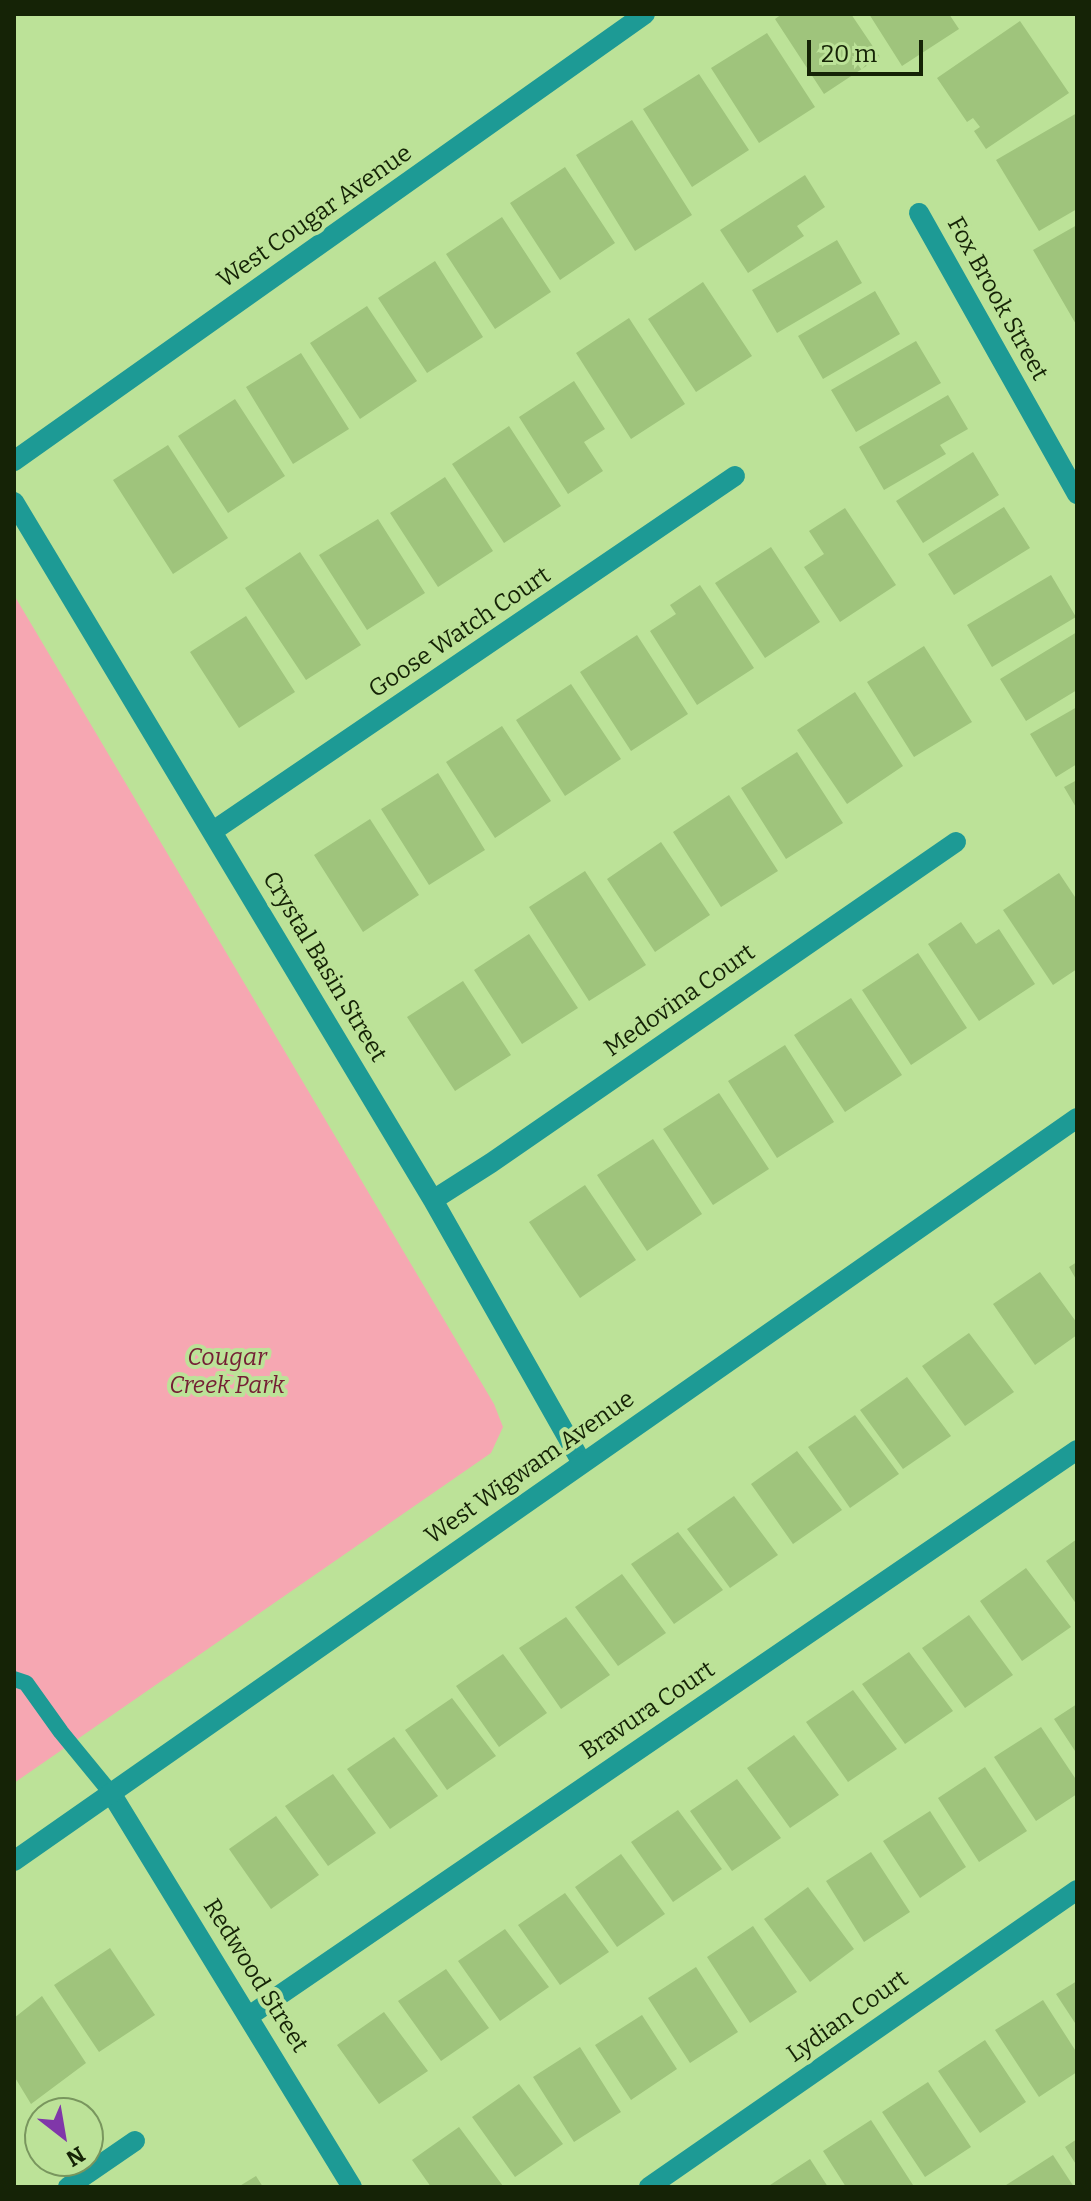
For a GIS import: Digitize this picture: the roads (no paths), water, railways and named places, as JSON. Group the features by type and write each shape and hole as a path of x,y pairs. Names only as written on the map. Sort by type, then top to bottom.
{"street":[{"name":"West Cougar Avenue","path":"14,461 640,16"},
{"name":"Fox Brook Street","path":"919,213 1077,494"},
{"name":"Goose Watch Court","path":"213,831 735,476"},
{"name":"Crystal Basin Street","path":"14,502 433,1200 582,1463"},
{"name":"Medovina Court","path":"433,1200 956,842"},
{"name":"West Wigwam Avenue","path":"14,1861 1077,1118"},
{"name":"Bravura Court","path":"249,2016 1077,1450"},
{"name":"Redwood Street","path":"111,1793 352,2187"},
{"name":"Lydian Court","path":"649,2187 1077,1890"},
{"path":"68,2187 135,2141"}],"lane":[{"path":"14,1679 26,1683 111,1793"}],"park label":[{"name":"Cougar Creek Park","path":"227,1372"}]}
